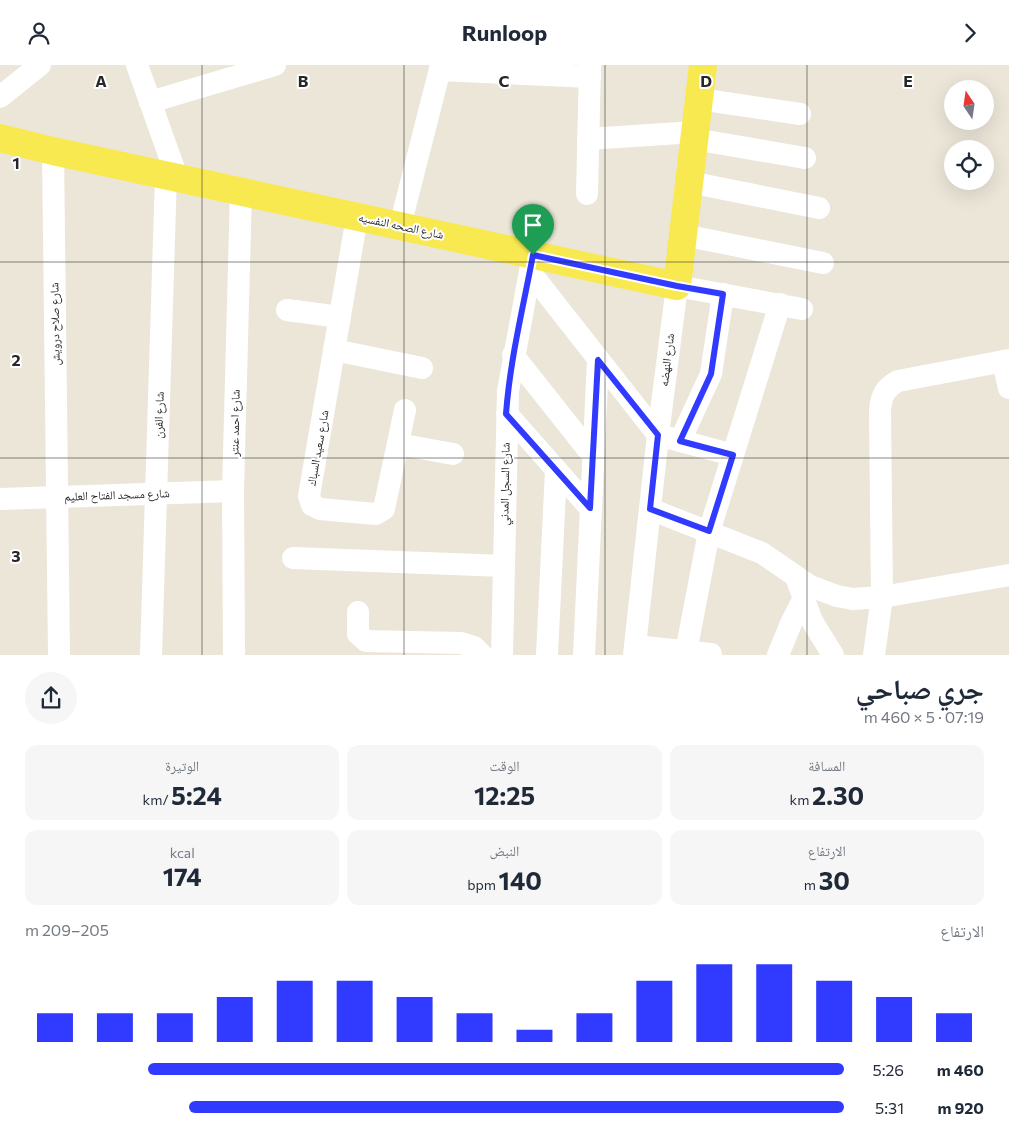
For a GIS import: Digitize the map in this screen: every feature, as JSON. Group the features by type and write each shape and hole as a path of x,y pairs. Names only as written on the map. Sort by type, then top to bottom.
{"main road":[{"name":"شارع النهضه","path":"677,286 703,65"},
{"name":"شارع الصحه النفسيه","path":"0,137 53,151 400,226 531,264 677,286"}],"street":[{"path":"0,97 40,65"},
{"path":"137,65 172,176"},
{"path":"150,102 275,65"},
{"path":"400,226 440,68 590,71 587,194"},
{"path":"699,99 800,114"},
{"path":"588,139 695,135 805,158"},
{"name":"شارع صلاح درويش","path":"53,151 59,655"},
{"name":"شارع الفرن","path":"151,655 156,494 172,176"},
{"path":"689,182 819,208"},
{"name":"شارع احمد عنتر","path":"234,655 233,491 241,191"},
{"name":"شارع سعيد السباك","path":"357,217 310,496 312,505 320,509 376,514 382,511 386,506 405,410"},
{"path":"683,235 823,263"},
{"path":"531,264 598,360 658,435 733,455"},
{"name":"شارع السجل المدني","path":"502,655 506,414 514,355 531,264"},
{"name":"شارع الصحه النفسيه","path":"677,286 802,309"},
{"name":"شارع النهضه","path":"635,651 658,435 677,286"},
{"path":"680,441 711,374 723,294"},
{"path":"686,652 709,531 780,304"},
{"path":"287,310 340,317"},
{"path":"334,350 422,367"},
{"path":"514,355 593,456"},
{"path":"584,655 598,360"},
{"path":"874,655 882,597 880,401 884,393 898,381 1006,360 1009,388"},
{"path":"506,414 590,508"},
{"path":"398,444 452,455"},
{"path":"547,655 556,470"},
{"name":"شارع مسجد الفتاح العليم","path":"0,499 233,491"},
{"path":"650,509 762,553 810,586 837,596 853,599 882,597 1009,575"},
{"path":"293,558 504,566"},
{"path":"796,577 812,621 832,655"},
{"path":"778,655 803,600"},
{"path":"358,612 358,634 366,641 461,643 474,647 482,655"},
{"path":"635,651 711,654"}],"route":[{"path":"533,255 723,294 711,374 680,441 733,455 709,531 650,509 658,435 598,360 590,508 506,414 514,355 533,255"}]}
